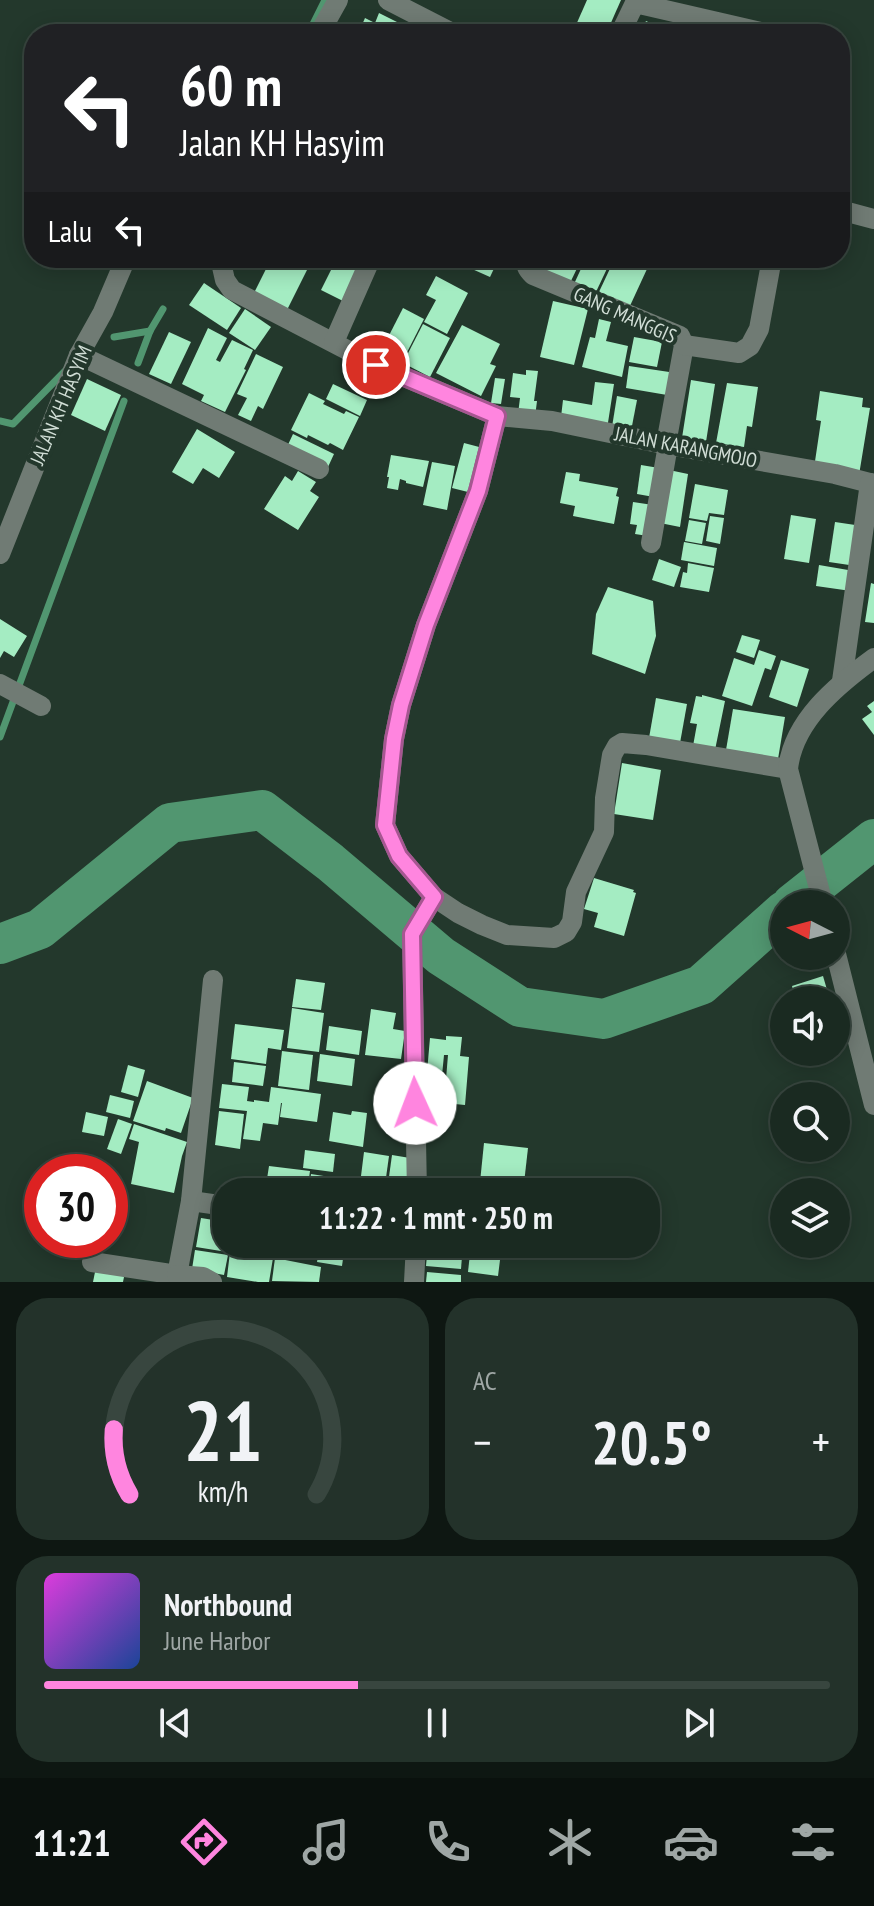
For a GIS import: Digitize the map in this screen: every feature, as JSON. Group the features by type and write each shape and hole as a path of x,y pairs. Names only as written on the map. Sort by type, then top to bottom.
{"street":[{"path":"325,24 338,0"},
{"path":"388,0 435,24"},
{"path":"625,24 635,3 726,24"},
{"path":"850,213 874,219"},
{"name":"JALAN KH HASYIM","path":"0,554 79,355 103,312 122,268"},
{"path":"222,268 232,290 376,365 497,416 478,491 426,625 401,705 394,739 385,825 399,856 432,900 507,935 554,938 566,932 572,922 576,892 604,832 605,798 612,755 622,743 788,769"},
{"path":"334,342 367,268"},
{"name":"GANG MANGGIS","path":"527,268 533,275 680,336 684,345 651,543"},
{"path":"684,345 739,353 750,346 759,329 770,268"},
{"path":"79,355 319,469"},
{"name":"JALAN KARANGMOJO","path":"497,416 552,421 872,483"},
{"path":"842,681 872,483"},
{"path":"819,890 788,769 790,753 803,726 842,681 874,658"},
{"path":"0,684 41,706"},
{"path":"417,1178 412,934 432,900"},
{"path":"840,970 874,1105"},
{"path":"177,1275 191,1201 213,980"},
{"path":"191,1201 212,1204"},
{"path":"414,1282 415,1258"},
{"path":"92,1262 203,1277 212,1282"}],"building":[{"path":"587,0 621,0 610,24 576,24"},
{"path":"379,13 401,24 362,24 365,18 375,23"},
{"path":"266,268 308,268 285,314 252,297"},
{"path":"332,268 362,268 345,302 321,290"},
{"path":"470,268 494,268 490,277"},
{"path":"544,268 577,268 570,283"},
{"path":"581,268 607,268 595,294 574,284"},
{"path":"610,268 647,269 629,308 598,294"},
{"path":"436,276 468,293 447,334 424,322 436,300 426,295"},
{"path":"204,283 241,308 227,330 189,305"},
{"path":"553,301 588,309 574,365 540,357"},
{"path":"403,308 424,319 399,368 378,357"},
{"path":"245,309 271,327 255,350 229,333"},
{"path":"599,319 611,322 606,341 628,346 622,377 582,367 590,337 595,338"},
{"path":"423,324 450,338 430,377 403,363"},
{"path":"462,325 500,344 490,364 496,366 481,396 436,373"},
{"path":"208,328 227,338 216,360 220,362 232,340 253,350 225,412 201,401 204,395 182,384"},
{"path":"169,332 191,342 171,384 149,374"},
{"path":"634,337 662,342 657,367 629,362"},
{"path":"256,354 283,367 263,409 258,406 251,421 238,415 247,398 237,394"},
{"path":"629,366 676,373 673,396 626,388"},
{"path":"526,370 538,371 535,417 518,414 520,398 510,397 513,373 526,375"},
{"path":"495,378 505,379 501,404 491,403"},
{"path":"87,379 121,395 105,431 71,415"},
{"path":"691,380 715,384 706,442 682,438"},
{"path":"595,382 614,384 607,429 561,417 563,400 592,405"},
{"path":"727,383 758,387 752,427 747,426 744,447 716,443"},
{"path":"333,384 367,400 360,416 326,399"},
{"path":"820,391 863,398 862,407 870,408 859,475 814,468 821,421 816,420"},
{"path":"309,393 325,401 323,404 359,417 343,450 291,430"},
{"path":"617,396 637,400 631,431 612,427"},
{"path":"197,429 235,452 219,478 203,468 193,484 172,472"},
{"path":"293,434 334,454 328,467 286,449"},
{"path":"464,443 483,448 472,493 452,488"},
{"path":"391,455 429,461 423,487 400,479 398,490 387,488"},
{"path":"432,462 455,466 447,510 423,505"},
{"path":"641,465 659,468 654,497 637,494"},
{"path":"669,470 688,474 680,527 660,523"},
{"path":"298,471 316,482 310,491 319,497 298,530 264,509 285,476 292,481"},
{"path":"566,472 580,474 579,481 618,488 614,524 573,516 575,506 560,503"},
{"path":"695,484 728,490 724,515 709,513 707,521 689,518"},
{"path":"633,502 653,505 648,536 635,534 637,525 630,524"},
{"path":"791,515 816,519 809,563 784,559"},
{"path":"710,516 724,518 720,544 706,541"},
{"path":"689,520 706,523 702,544 685,541"},
{"path":"835,522 862,526 856,566 829,562"},
{"path":"684,542 717,548 714,566 681,560"},
{"path":"659,559 681,567 674,587 652,580"},
{"path":"688,563 714,568 709,592 680,587"},
{"path":"819,565 854,571 851,591 816,586"},
{"path":"871,583 874,584 874,623 865,622"},
{"path":"608,587 653,601 656,636 645,674 592,654 596,614"},
{"path":"0,619 27,636 14,657 4,651 0,658"},
{"path":"742,635 760,640 754,658 736,652"},
{"path":"759,650 776,656 771,670 765,668 752,706 722,696 734,658 754,665"},
{"path":"781,660 809,669 797,707 769,697"},
{"path":"696,696 725,701 715,750 693,746 697,724 690,723"},
{"path":"656,698 687,704 680,743 649,738"},
{"path":"874,701 874,735 862,719 872,712 867,706"},
{"path":"733,709 785,717 778,759 726,750"},
{"path":"622,763 661,770 653,820 614,814"},
{"path":"594,878 636,893 624,936 594,927 598,913 584,909"},
{"path":"823,976 826,986 792,986"},
{"path":"296,979 325,983 321,1010 292,1007"},
{"path":"292,1008 324,1013 319,1052 287,1048"},
{"path":"371,1009 396,1013 393,1029 405,1031 401,1059 365,1055"},
{"path":"235,1024 284,1030 281,1050 268,1048 266,1064 231,1059"},
{"path":"329,1026 362,1031 359,1055 326,1050"},
{"path":"446,1036 462,1037 460,1056 469,1057 465,1105 444,1103 448,1055 444,1055 440,1096 425,1095 430,1038 446,1040"},
{"path":"282,1051 313,1055 309,1090 278,1086"},
{"path":"320,1054 355,1059 352,1086 317,1081"},
{"path":"234,1062 266,1066 263,1086 232,1082"},
{"path":"128,1065 145,1070 138,1097 121,1092"},
{"path":"147,1081 193,1098 181,1133 133,1121"},
{"path":"222,1084 249,1087 247,1101 254,1102 269,1102 271,1087 321,1094 317,1122 280,1117 281,1103 278,1125 263,1123 260,1141 243,1139 247,1111 219,1108"},
{"path":"110,1095 134,1101 130,1118 106,1112"},
{"path":"219,1111 244,1114 240,1149 215,1145"},
{"path":"352,1111 367,1113 363,1147 329,1141 333,1112 351,1115"},
{"path":"86,1112 108,1117 104,1136 82,1132"},
{"path":"118,1119 132,1124 121,1154 107,1149"},
{"path":"134,1124 187,1142 174,1193 131,1184 139,1142 129,1139"},
{"path":"484,1143 528,1148 525,1178 480,1178"},
{"path":"305,1150 335,1154 333,1172 303,1168"},
{"path":"364,1152 389,1156 386,1178 361,1178"},
{"path":"392,1155 416,1159 413,1178 389,1178"},
{"path":"269,1166 310,1171 309,1178 267,1178"},
{"path":"311,1174 330,1177 330,1178 311,1178"},
{"path":"201,1218 212,1220 212,1250 196,1247"},
{"path":"195,1250 212,1253 212,1258 227,1258 224,1275 192,1269"},
{"path":"229,1258 273,1258 269,1282 227,1277"},
{"path":"275,1258 321,1267 319,1282 272,1281"},
{"path":"318,1258 343,1258 342,1266 317,1262"},
{"path":"427,1258 462,1258 461,1269 426,1266"},
{"path":"470,1258 500,1258 498,1276 468,1272"},
{"path":"96,1267 125,1272 123,1282 93,1282"},
{"path":"427,1272 461,1275 461,1282 426,1282"}],"waterway":[{"path":"313,24 325,0"},
{"path":"138,363 150,331 163,309"},
{"path":"114,337 150,331"},
{"path":"0,421 13,424 65,371"},
{"path":"0,737 124,401"},
{"path":"0,944 40,929 170,823 262,810 330,862 441,956 520,1007 604,1019 701,985 770,923"},
{"path":"810,890 874,839"}],"route":[{"path":"376,365 497,416 478,491 426,625 401,705 389,780 385,825 399,856 434,897 412,934 415,1103"}]}
